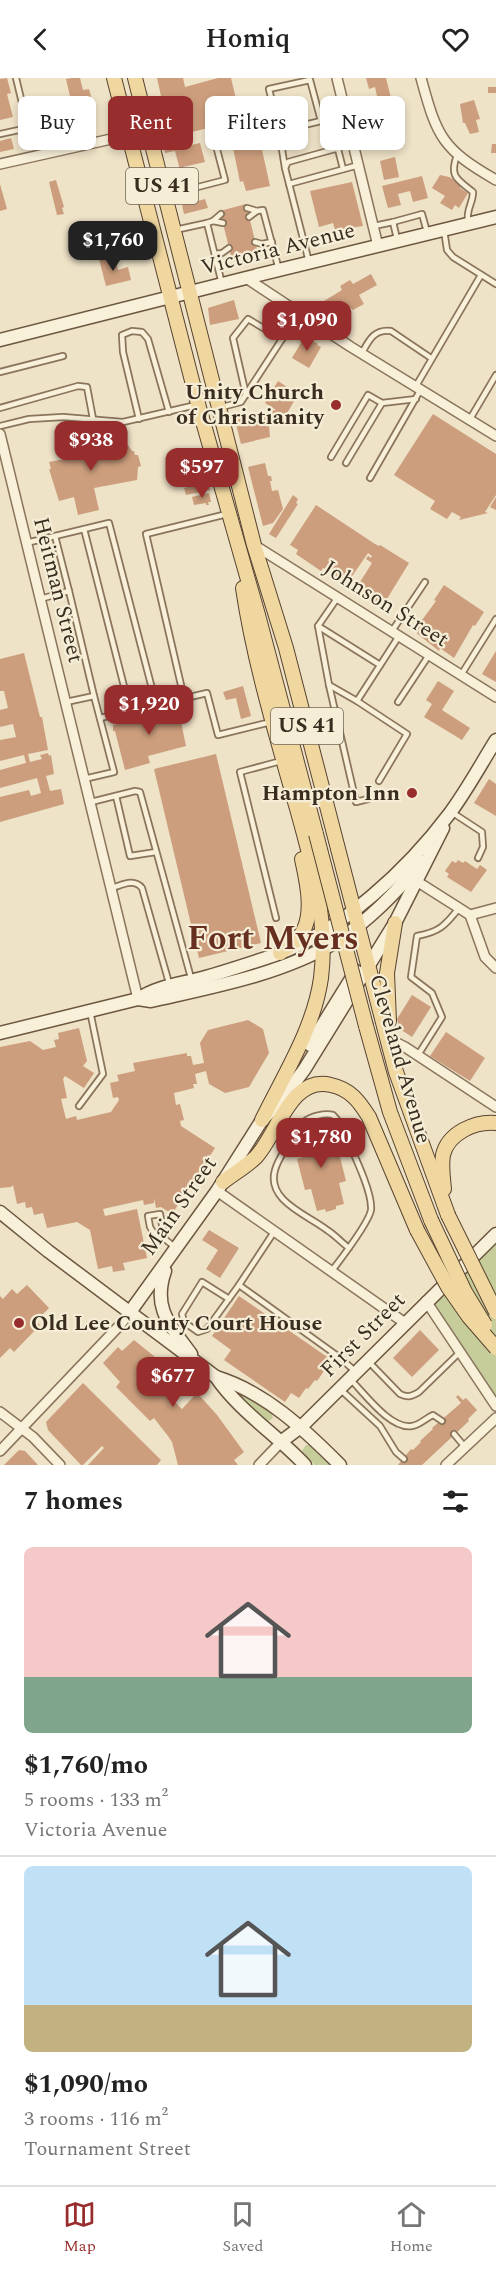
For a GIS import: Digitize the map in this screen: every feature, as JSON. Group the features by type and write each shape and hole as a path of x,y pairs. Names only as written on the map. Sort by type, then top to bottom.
{"main road":[{"name":"Cleveland Avenue","path":"114,78 119,96"},
{"name":"Cleveland Avenue","path":"135,78 254,544 286,648 387,1038 400,1082 447,1212 496,1312"},
{"name":"Cleveland Avenue","path":"133,150 198,404 276,681 390,1112 431,1220 465,1292 496,1343"},
{"name":"Victoria Avenue","path":"0,340 496,217"},
{"path":"236,538 252,635 315,879 323,931 321,977"},
{"path":"138,999 151,1001 268,972 322,949 359,925 396,892 433,850 451,812 496,740"},
{"path":"280,953 300,937 307,924 308,908 303,862 291,811 289,780"},
{"path":"0,1033 138,999 149,991 191,981 280,953 323,931 355,908 399,871 451,812"},
{"name":"Main Street","path":"130,1312 220,1186 262,1120 282,1100 304,1070 395,923 433,850"},
{"path":"262,1120 310,1019 321,977 336,941 355,908"},
{"path":"387,1038 389,1028 387,973 395,923"},
{"path":"304,1070 308,1049 360,965 365,950"},
{"path":"220,1186 256,1157 302,1089 317,1083 334,1085 352,1095 360,1102 369,1117 417,1230 448,1287 469,1317 496,1348"},
{"path":"447,1212 442,1173 444,1154 450,1141 469,1127 488,1122 496,1123"},
{"path":"0,1212 199,1365 216,1377 240,1384 302,1426 340,1465"},
{"name":"First Street","path":"282,1441 302,1426 496,1234"},
{"path":"173,1252 159,1286 161,1306 167,1320 199,1365"},
{"path":"216,1377 226,1392 282,1441 305,1465"}],"street":[{"path":"338,78 378,246"},
{"path":"421,78 435,127 446,143 457,155 496,180"},
{"path":"0,164 108,140"},
{"path":"246,278 496,436"},
{"name":"Heitman Street","path":"0,436 138,999"},
{"name":"Johnson Street","path":"254,544 496,697"},
{"path":"417,882 470,915 484,957 496,968"},
{"path":"470,915 496,908"},
{"path":"387,1038 418,1055 496,1107"},
{"path":"220,1186 274,1232 405,1323"},
{"path":"426,1301 496,1406"},
{"name":"Main Street","path":"0,1451 130,1312"},
{"path":"0,1412 33,1437 60,1465"},
{"path":"446,1465 496,1418"},
{"name":"First Street","path":"259,1465 282,1441"}],"lane":[{"path":"0,134 28,128 16,78"},
{"path":"271,96 269,89 310,80 320,117"},
{"path":"164,196 225,180 217,150"},
{"path":"282,150 309,262"},
{"path":"285,168 288,162 331,150"},
{"path":"338,150 343,169"},
{"path":"457,155 453,173 456,179 473,192 467,210 469,224"},
{"path":"289,184 359,165"},
{"path":"248,208 257,211 264,210 279,270"},
{"path":"249,217 257,211"},
{"path":"210,222 221,214"},
{"path":"374,226 422,214 428,234"},
{"path":"210,222 222,284"},
{"path":"173,231 210,222 223,223"},
{"path":"393,222 398,241"},
{"path":"444,230 447,250 453,257 496,284"},
{"path":"255,242 262,244 272,242"},
{"path":"257,249 262,244"},
{"path":"222,253 229,248"},
{"path":"215,254 222,253 231,256"},
{"path":"370,478 416,399 431,358 481,275"},
{"path":"219,408 242,402 299,313"},
{"path":"246,394 233,338 248,319 282,339"},
{"path":"362,353 375,333 385,330 431,358"},
{"path":"139,419 123,352 122,335 132,332 142,332 148,339 169,412"},
{"path":"0,372 63,356"},
{"path":"470,419 496,375"},
{"path":"0,408 78,386 87,387 93,419"},
{"path":"331,457 368,395 382,403 416,399"},
{"path":"346,463 382,403"},
{"path":"0,426 29,419 93,419 123,423 198,404"},
{"path":"184,698 146,534 230,513"},
{"path":"26,543 109,523 156,704"},
{"path":"84,529 130,710"},
{"path":"55,536 114,772 84,779"},
{"path":"357,701 380,665 425,582"},
{"path":"40,598 69,591"},
{"path":"338,597 318,626 356,802 368,799"},
{"path":"461,675 496,619"},
{"path":"318,626 380,665"},
{"path":"398,702 429,655"},
{"path":"329,685 407,734 379,781"},
{"path":"100,718 207,693 218,735 274,721"},
{"path":"65,702 94,696"},
{"path":"276,918 240,772 284,760"},
{"path":"90,802 140,792 191,981"},
{"path":"116,796 130,856 156,852"},
{"path":"451,812 482,832 483,847 478,858"},
{"path":"110,888 132,882 142,888 170,986"},
{"path":"418,1055 442,1017 432,993 411,977 417,936 432,933 444,926 459,908"},
{"path":"79,1106 103,1074 90,1011"},
{"path":"331,1272 349,1248 371,1211 367,1188 346,1138 337,1118 329,1114 304,1122 275,1170 274,1176 277,1190 283,1199 328,1230 349,1248"},
{"path":"330,1141 346,1138"},
{"path":"287,1149 301,1147"},
{"path":"161,1236 163,1230 160,1214 148,1216 150,1227 155,1235 161,1236 173,1252"},
{"path":"229,1299 202,1282 182,1314 183,1322 198,1332 207,1329 229,1299 239,1285 274,1232"},
{"path":"239,1285 339,1357 393,1422 408,1427 414,1426 433,1414 442,1421"},
{"path":"367,1360 400,1394 406,1397 419,1392 459,1353"},
{"path":"339,1389 380,1426 396,1452 404,1459"},
{"path":"454,1434 465,1447"}],"green space":[{"path":"496,1234 496,1406 426,1301"},
{"path":"233,1389 271,1412 273,1418 266,1420 232,1392"},
{"path":"306,1445 310,1445 330,1465 315,1465 302,1451"}],"building":[{"path":"7,78 11,93 7,94 13,117 0,120 0,79"},
{"path":"80,78 83,90 89,89 91,96 70,96 66,79"},
{"path":"157,78 183,78 185,87 218,78 231,78 235,96 205,96 205,129 193,132 193,96 161,96"},
{"path":"366,78 386,78 390,96 377,96 375,87 369,89"},
{"path":"488,87 496,87 496,93 488,93"},
{"path":"474,100 480,119 476,120 479,132 470,134 463,123 460,104"},
{"path":"11,138 14,149 0,152 0,141"},
{"path":"200,143 205,162 183,167 184,169 180,170 175,151 165,153 164,150 193,150 193,145"},
{"path":"492,144 496,144 496,153 491,153"},
{"path":"233,150 262,150 270,186 246,191 243,181 240,182"},
{"path":"395,157 399,177 384,180 380,161"},
{"path":"440,175 461,184 460,188 468,193 459,208 455,205 452,210 440,203 445,196 432,188"},
{"path":"422,176 428,198 413,202 410,191 398,194 401,205 388,208 382,186"},
{"path":"56,180 64,207 62,208 64,214 57,215 49,182"},
{"path":"352,182 363,226 335,230 333,223 319,227 310,191"},
{"path":"0,184 7,209 0,211"},
{"path":"205,199 208,208 184,214 182,205"},
{"path":"246,204 258,253 232,260 220,211"},
{"path":"114,255 118,270 128,267 131,280 106,286 99,259"},
{"path":"371,274 377,285 359,295 364,304 353,310 345,303 330,312 324,301 342,290 340,286 350,280 353,284"},
{"path":"234,300 239,319 210,325 208,308"},
{"path":"305,336 321,347 309,368 292,358"},
{"path":"278,381 297,396 286,415 288,420 269,425 270,437 241,444 235,420 276,410 265,403"},
{"path":"433,414 496,454 496,495 485,512 488,513 459,520 461,517 452,512 447,519 430,509 435,501 394,475"},
{"path":"81,436 85,450 91,449 93,455 128,445 135,455 138,455 141,466 138,467 137,480 94,488 99,510 78,515 74,497 59,501 49,462 64,459 60,441"},
{"path":"265,463 268,476 271,476 272,491 278,490 283,509 273,523 263,526 248,467"},
{"path":"209,482 210,490 186,495 184,488"},
{"path":"209,493 211,502 208,502 209,505 206,503 194,505 192,497"},
{"path":"293,495 298,499 296,503 298,504 276,538 269,534"},
{"path":"496,497 496,510 490,507"},
{"path":"316,505 375,544 409,563 382,607 355,590 372,563 366,559 372,556 368,553 346,585 328,570 323,568 321,571 296,554 298,550 290,545"},
{"path":"444,585 484,612 475,626 473,625 454,658 440,648 439,651 414,631 436,601 434,600"},
{"path":"496,651 496,682 482,674"},
{"path":"24,653 40,717 42,717 48,750 28,754 30,762 42,759 40,755 48,753 49,756 51,755 54,774 46,776 50,791 61,789 64,804 0,822 0,797 29,790 31,796 41,793 37,778 0,788 0,770 26,763 24,755 0,761 0,740 16,737 13,724 0,727 0,710 8,708 4,691 0,691 0,659"},
{"path":"438,681 454,691 442,710 470,728 462,740 424,717 432,704 426,700"},
{"path":"243,686 251,716 241,719 236,698 226,700 223,692"},
{"path":"162,709 163,712 176,709 179,712 186,746 148,756 150,763 125,770 113,725 126,722 125,718"},
{"path":"216,754 261,943 199,958 154,769"},
{"path":"489,779 496,784 496,816 474,803"},
{"path":"458,860 463,863 465,861 477,869 480,865 487,870 471,892 447,877 449,874 445,871 452,861 456,863"},
{"path":"412,995 431,1007 412,1037 400,1029 397,1019"},
{"path":"248,1020 263,1029 269,1053 249,1087 225,1093 209,1084 206,1071 195,1074 197,1084 193,1084 194,1088 174,1093 176,1105 180,1104 184,1120 180,1121 181,1126 215,1148 172,1214 161,1207 156,1208 154,1198 154,1203 144,1205 143,1200 103,1209 105,1216 137,1209 147,1258 123,1263 125,1270 113,1272 112,1266 98,1269 90,1230 77,1222 47,1228 43,1213 34,1215 32,1207 26,1208 25,1202 17,1204 13,1185 0,1188 0,1047 30,1041 43,1050 56,1047 54,1040 59,1039 58,1033 79,1028 87,1061 83,1066 94,1073 84,1088 65,1076 63,1079 67,1098 61,1099 66,1119 76,1116 77,1120 111,1112 119,1100 118,1097 113,1098 110,1083 119,1081 117,1075 135,1071 133,1063 187,1053 187,1056 191,1056 193,1065 204,1063 200,1043 208,1030"},
{"path":"446,1032 485,1058 470,1081 430,1056"},
{"path":"317,1128 318,1131 327,1129 333,1151 338,1149 346,1181 339,1183 344,1204 326,1212 325,1209 317,1211 311,1189 305,1190 297,1159 303,1157 298,1136 305,1134 304,1131"},
{"path":"209,1230 239,1248 220,1278 206,1269 218,1250 202,1240"},
{"name":"Old Lee County Court House","path":"27,1285 49,1308 36,1321 40,1325 14,1352 10,1348 0,1358 0,1296 3,1299 12,1289 17,1294"},
{"path":"239,1296 333,1361 326,1372 324,1371 308,1389 306,1388 299,1398 291,1393 285,1402 224,1360 231,1350 212,1336"},
{"path":"420,1330 439,1350 412,1377 393,1358"},
{"path":"134,1340 191,1386 217,1415 244,1452 234,1460 238,1465 178,1465 172,1442 168,1436 154,1418 150,1421 116,1387 120,1382 103,1363 118,1347 122,1351","holes":["185,1385 194,1396 182,1409 172,1399"]},
{"path":"83,1383 161,1460 157,1465 88,1465 104,1448 102,1446 81,1465 48,1430 46,1422"},
{"path":"458,1395 463,1400 466,1398 477,1410 468,1419 469,1421 422,1465 398,1465 432,1428 461,1403 456,1397"},
{"path":"19,1450 25,1451 38,1465 4,1465"}],"place":[{"name":"Unity Church of Christianity","path":"336,405"},
{"name":"Hampton Inn","path":"412,793"},
{"name":"Old Lee County Court House","path":"19,1323"}],"district":[{"name":"Fort Myers","path":"273,939"}]}
